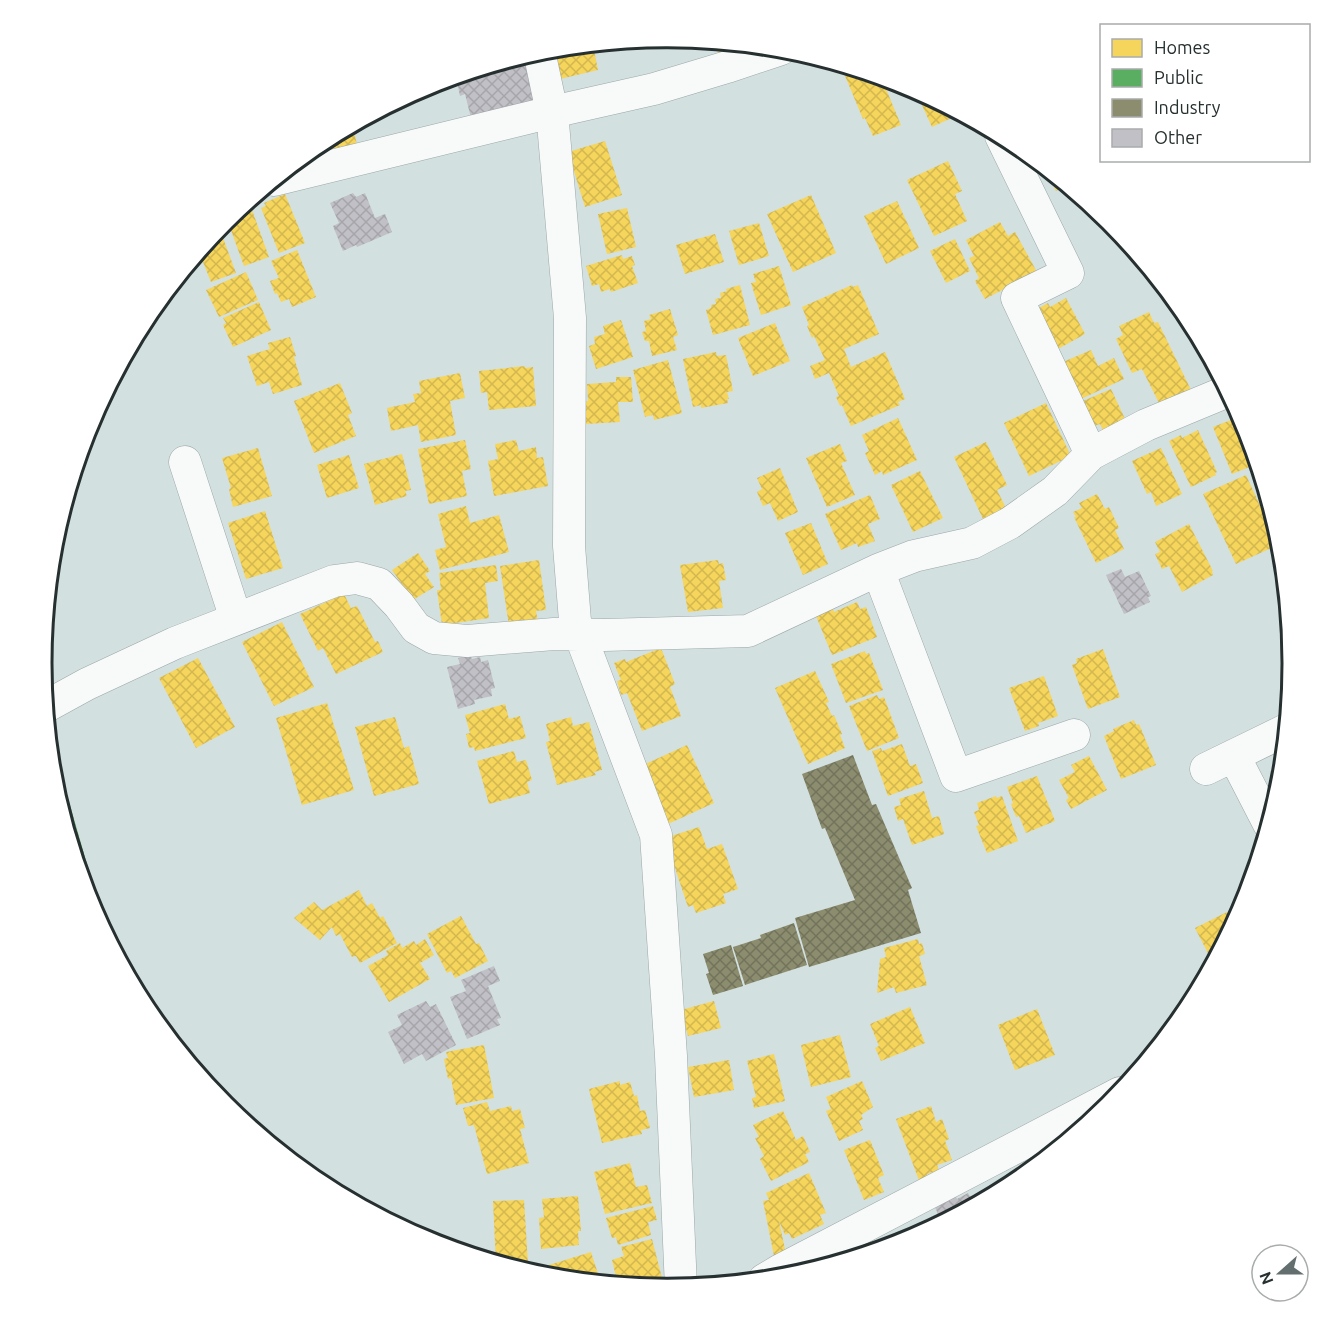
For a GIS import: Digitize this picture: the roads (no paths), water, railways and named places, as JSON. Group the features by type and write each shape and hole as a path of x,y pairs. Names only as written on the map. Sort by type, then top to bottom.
{"street":[{"path":"291,176 654,89 762,56"},
{"path":"541,61 552,112 570,318 569,546 575,621 656,835 671,1056 681,1279"},
{"path":"1009,152 1068,273 1017,298 1091,454"},
{"path":"53,703 87,684 175,643 334,581 357,578 379,584 416,628 434,639 467,641 554,634 748,631 878,570 914,556 972,543 1011,523 1055,491 1091,454 1146,425 1220,394"},
{"path":"185,462 236,619"},
{"path":"878,570 956,776 1074,735"},
{"path":"1263,817 1220,763 1278,734"},
{"path":"789,1267 1094,1107"}]}
